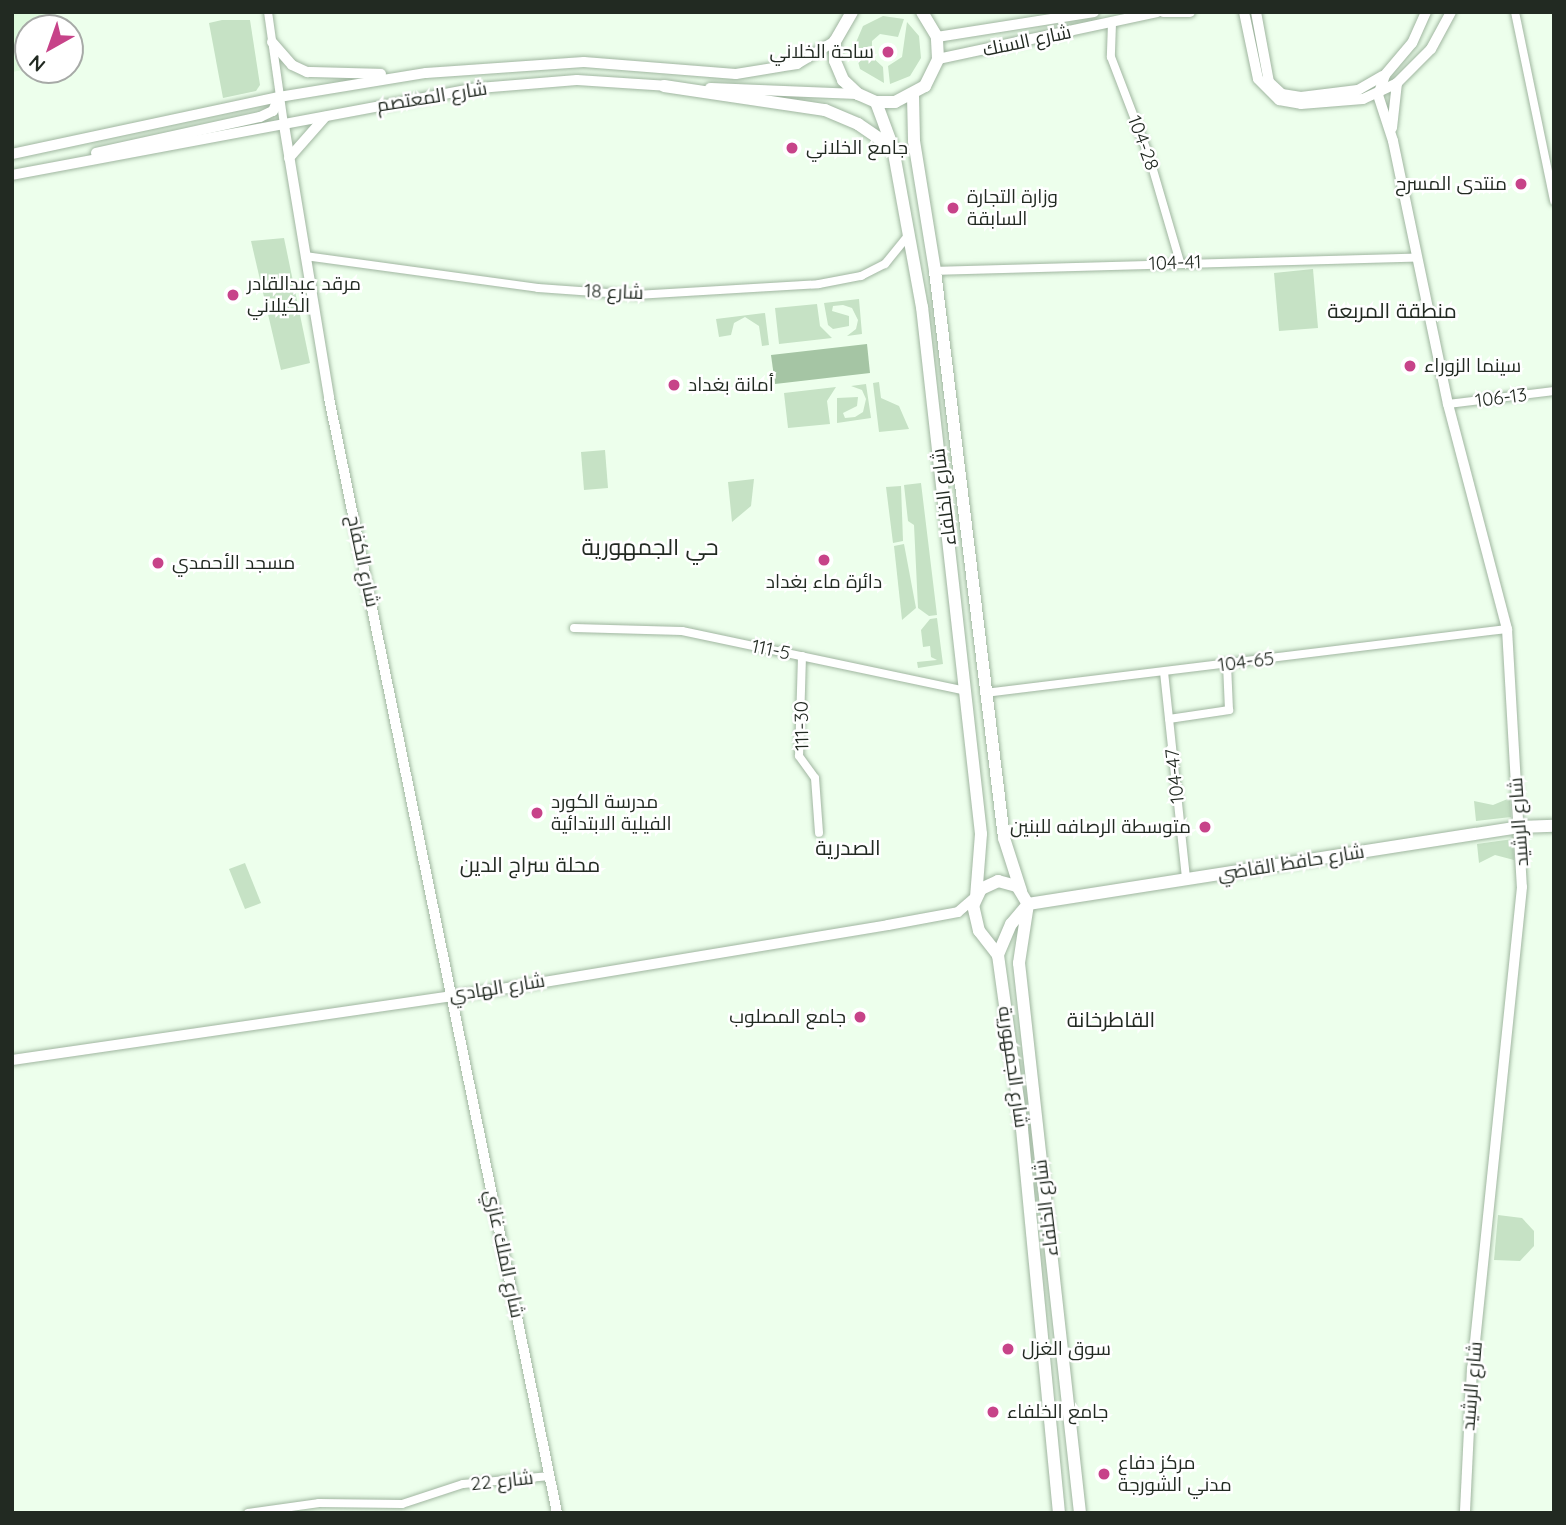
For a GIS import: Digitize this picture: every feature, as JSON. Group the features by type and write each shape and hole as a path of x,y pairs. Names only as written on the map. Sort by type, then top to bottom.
{"main road":[{"path":"844,15 835,41 835,61 843,80 858,94 876,102 895,102 914,96 934,74 938,59 934,25 922,12"},
{"name":"شارع السنك","path":"934,25 1094,12"},
{"name":"شارع السنك","path":"938,59 1157,12"},
{"path":"1163,12 1190,12"},
{"path":"1244,12 1258,79 1272,96 1301,104 1356,100 1378,95 1401,80 1431,49 1451,12"},
{"path":"1256,12 1269,82 1282,94 1301,97 1358,90 1389,70"},
{"path":"1378,95 1389,70 1412,43 1426,12"},
{"path":"272,41 292,65 307,72 412,75"},
{"name":"شارع المعتصم","path":"12,155 279,97 412,75 529,62 584,62 756,72 797,64 835,41"},
{"path":"1389,70 1401,80"},
{"name":"شارع المعتصم","path":"12,175 480,88 577,80 858,94"},
{"name":"شارع الرشيد","path":"1392,141 1401,80"},
{"path":"664,86 825,110 858,124 893,148"},
{"name":"شارع الرشيد","path":"1378,95 1392,141 1448,404 1507,629 1522,903 1472,1368 1465,1513"},
{"name":"شارع الخلفاء","path":"914,96 914,141 935,271 1004,838 1021,891 1028,904 1019,963 1080,1513"},
{"path":"67,163 121,144 260,117 273,111 279,97"},
{"path":"1356,100 1378,110 1386,120"},
{"name":"شارع الخلفاء","path":"876,102 893,148 922,307 981,834 976,925 998,956"},
{"path":"289,158 325,117"},
{"name":"شارع حافظ القاضي","path":"1028,904 1519,827 1554,826"},
{"path":"976,897 984,887 999,881 1021,891"},
{"path":"998,956 1011,924 1028,904"},
{"name":"شارع الجمهورية","path":"998,956 1022,1129 1059,1513"}],"street":[{"path":"279,12 269,13 284,125"},
{"path":"1515,12 1554,201"},
{"name":"104-28","path":"1112,23 1111,57 1149,156 1180,262"},
{"name":"شارع الكفاح","path":"284,125 329,398 451,995"},
{"name":"شارع 18","path":"304,256 538,288 636,295 820,284 860,276 885,264 908,236"},
{"name":"104-41","path":"935,271 1180,262 1415,258"},
{"name":"106-13","path":"1448,404 1554,391"},
{"name":"111-5","path":"574,628 682,631 967,691"},
{"name":"104-65","path":"985,693 1507,629"},
{"name":"111-30","path":"802,656 799,757 815,778 819,833"},
{"path":"1169,719 1229,710 1227,664"},
{"name":"104-47","path":"1164,672 1186,879"},
{"name":"شارع الهادي","path":"12,1060 451,995 958,912 976,897"},
{"name":"شارع الملك غازي","path":"451,995 557,1513"},
{"name":"شارع 22","path":"248,1513 319,1503 402,1504 463,1484 550,1476"}],"shaded area":[{"path":"12,12 55,12 14,14 12,72"},
{"path":"883,16 904,19 898,37 880,34 872,41 872,57 883,67 884,83 860,69 854,47 863,26"},
{"path":"250,20 260,85 256,91 223,98 209,23"},
{"path":"907,22 919,36 921,58 910,76 890,84 888,66 902,57"},
{"path":"284,238 310,363 281,370 251,241"},
{"path":"1313,269 1318,328 1279,331 1274,273"},
{"path":"859,299 862,334 847,336 856,329 858,320 852,308 843,305 833,306 832,311 849,316 849,326 833,329 828,325 824,303"},
{"path":"817,304 820,326 832,338 779,344 775,308"},
{"path":"765,313 769,345 762,346 759,326 745,317 734,323 731,335 719,337 716,319"},
{"path":"867,344 870,373 775,384 771,355"},
{"path":"879,382 881,398 899,406 909,429 879,432 873,383"},
{"path":"866,384 871,418 837,423 837,398 858,397 857,406 843,413 845,418 855,417 863,412 866,399 862,390 851,386"},
{"path":"836,387 827,401 830,424 788,428 784,393"},
{"path":"605,450 608,488 584,490 581,452"},
{"path":"754,479 751,506 732,522 728,482"},
{"path":"921,483 937,615 929,616 918,608 914,525 908,521 904,485"},
{"path":"901,486 903,541 893,543 886,487"},
{"path":"904,544 916,608 902,620 894,546"},
{"path":"937,618 943,664 918,668 917,662 937,660 931,657 930,646 923,647 921,630 930,619"},
{"path":"1510,798 1511,817 1476,821 1474,801 1493,805"},
{"path":"1513,839 1514,860 1495,855 1479,863 1477,844"},
{"path":"245,863 261,903 245,909 229,869"},
{"path":"1498,1215 1522,1218 1534,1231 1534,1246 1520,1261 1494,1260"}],"place":[{"name":"ساحة الخلاني","path":"888,52"},
{"name":"جامع الخلاني","path":"792,148"},
{"name":"منتدى المسرح","path":"1521,184"},
{"name":"وزارة التجارة السابقة","path":"953,208"},
{"name":"مرقد عبدالقادر الكيلاني","path":"233,295"},
{"name":"سينما الزوراء","path":"1410,366"},
{"name":"أمانة بغداد","path":"674,385"},
{"name":"دائرة ماء بغداد","path":"824,560"},
{"name":"مسجد الأحمدي","path":"158,563"},
{"name":"مدرسة الكورد الفيلية الابتدائية","path":"537,813"},
{"name":"متوسطة الرصافه للبنين","path":"1205,827"},
{"name":"جامع المصلوب","path":"860,1017"},
{"name":"سوق الغزل","path":"1008,1349"},
{"name":"جامع الخلفاء","path":"993,1412"},
{"name":"مركز دفاع مدني الشورجة","path":"1104,1474"}],"district":[{"name":"منطقة المربعة","path":"1392,310"},
{"name":"حي الجمهورية","path":"650,547"},
{"name":"الصدرية","path":"848,847"},
{"name":"محلة سراج الدين","path":"530,864"},
{"name":"القاطرخانة","path":"1111,1019"}]}
